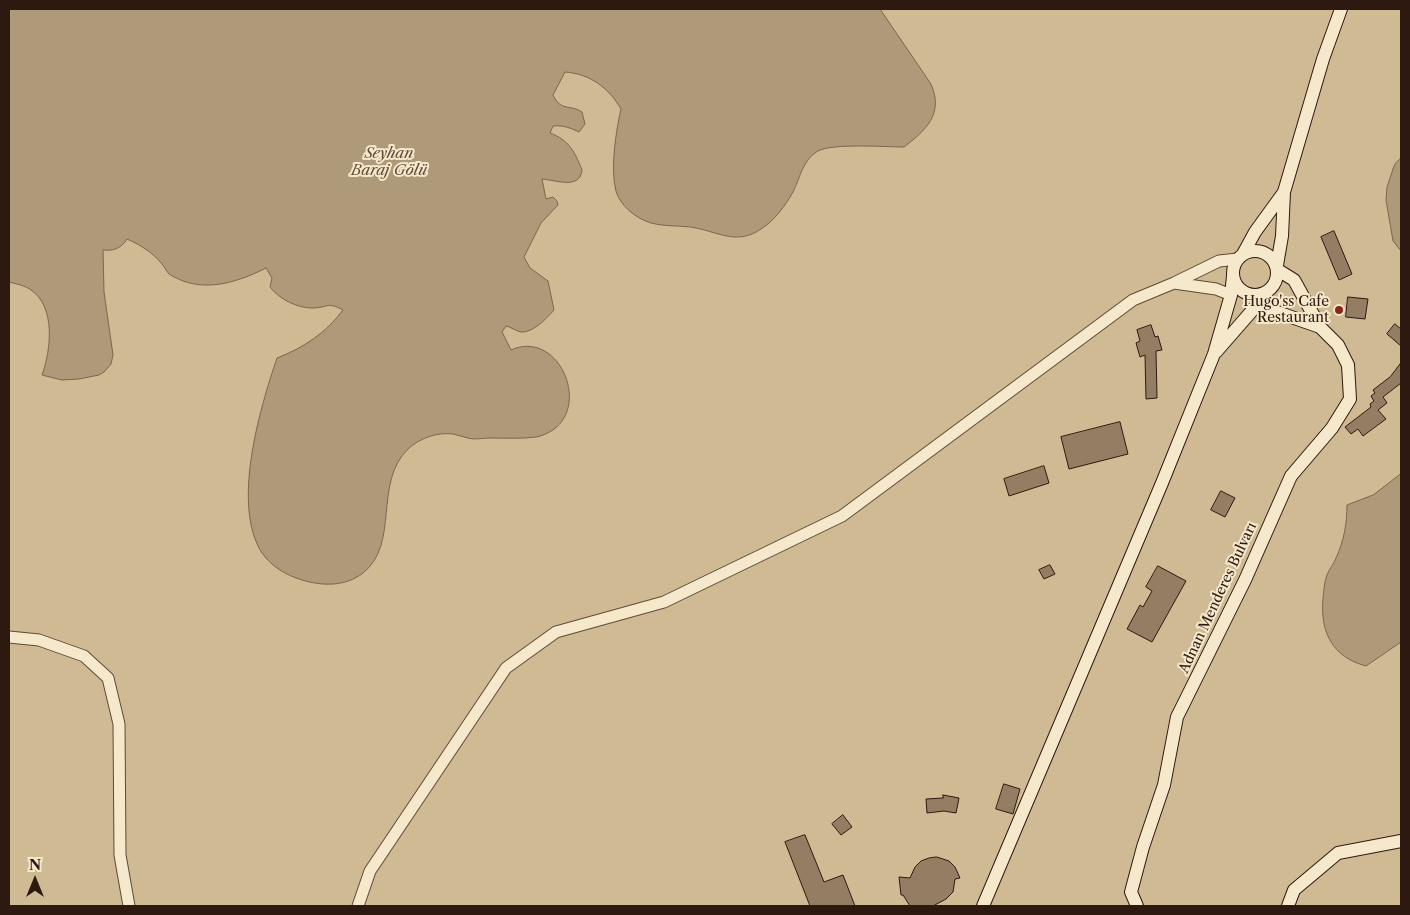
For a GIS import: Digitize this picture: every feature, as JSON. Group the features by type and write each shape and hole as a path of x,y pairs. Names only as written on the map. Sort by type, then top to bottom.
{"main road":[{"path":"1214,354 1274,285 1277,278 1282,236 1284,192 1323,59 1341,9"},
{"path":"983,906 1159,492 1214,354 1231,295 1234,264 1284,192"},
{"path":"1240,256 1259,250 1272,258 1277,268 1294,280 1320,327"},
{"path":"1233,276 1235,284 1240,290 1320,327"},
{"name":"Adnan Menderes Bulvarı","path":"1137,906 1131,892 1143,847 1164,785 1177,717 1245,580 1290,476 1332,428 1350,399 1348,365 1338,345 1320,327"},
{"path":"1288,906 1294,890 1338,853 1401,841"}],"street":[{"path":"358,906 370,871 506,668 556,632 664,602 842,516 1133,300 1219,261 1240,256"},
{"path":"1174,283 1216,289 1231,295"},
{"path":"9,637 40,640 84,656 108,678 119,724 120,856 129,906"}],"shaded area":[{"path":"9,9 1401,9 1401,906 9,906"}],"water":[{"name":"Seyhan Baraj Gölü","path":"9,9 880,9 931,84 935,104 934,113 926,128 904,147 847,146 825,149 813,154 802,169 790,197 771,221 753,234 737,237 696,228 651,223 635,215 625,207 618,197 614,182 616,139 621,109 610,94 598,83 574,73 565,72 553,95 559,104 582,112 585,124 579,132 567,127 553,126 550,133 567,143 582,170 577,180 572,182 542,179 546,199 553,197 558,205 541,223 524,257 530,268 548,281 554,310 548,317 526,332 506,326 502,332 511,350 528,346 542,350 555,359 564,372 569,387 569,403 564,418 553,430 536,437 473,439 453,434 441,434 429,437 413,445 398,463 391,479 381,546 374,561 356,578 341,583 325,584 290,576 270,562 262,553 253,533 249,509 249,483 257,429 277,358 296,350 322,333 343,310 330,305 306,308 289,302 270,287 272,278 266,268 246,277 215,285 194,284 183,281 169,274 151,253 127,239 116,249 103,250 104,292 113,355 111,364 99,375 79,379 62,380 42,375 48,354 49,342 48,318 45,307 31,290 9,282"},
{"path":"1401,158 1401,251 1393,241 1386,200 1387,187 1393,169"},
{"path":"1401,474 1401,642 1366,666 1354,662 1345,656 1337,649 1326,632 1323,598 1326,578 1339,552 1343,539 1347,505 1373,495"}],"building":[{"path":"1334,231 1352,274 1339,280 1321,237"},
{"path":"1348,297 1368,299 1365,319 1346,317"},
{"path":"1395,324 1401,329 1401,346 1387,334"},
{"path":"1151,325 1155,337 1158,336 1162,350 1156,351 1157,398 1146,399 1145,355 1140,357 1136,343 1140,341 1137,330"},
{"path":"1401,363 1401,383 1383,397 1387,403 1378,410 1386,419 1363,436 1358,429 1351,434 1345,427 1371,407 1370,404 1374,401 1371,396 1375,393 1373,390 1390,377"},
{"path":"1120,422 1128,454 1069,469 1061,437"},
{"path":"1044,466 1049,483 1009,496 1004,479"},
{"path":"1221,491 1235,498 1225,517 1211,510"},
{"path":"1050,565 1055,574 1044,579 1039,570"},
{"path":"1158,566 1186,581 1152,642 1127,629 1140,605 1143,607 1152,591 1146,587"},
{"path":"1004,784 1020,789 1013,814 996,809"},
{"path":"943,795 959,798 956,813 944,811 927,813 926,799 943,798"},
{"path":"843,815 852,827 841,835 832,824"},
{"path":"805,835 824,882 843,875 855,906 810,906 785,842"},
{"path":"937,857 949,861 955,867 960,878 955,879 953,892 946,899 933,906 910,906 903,895 901,895 899,877 910,878 915,867 921,861"}],"place":[{"name":"Hugo'ss Cafe Restaurant","path":"1339,310"}]}
